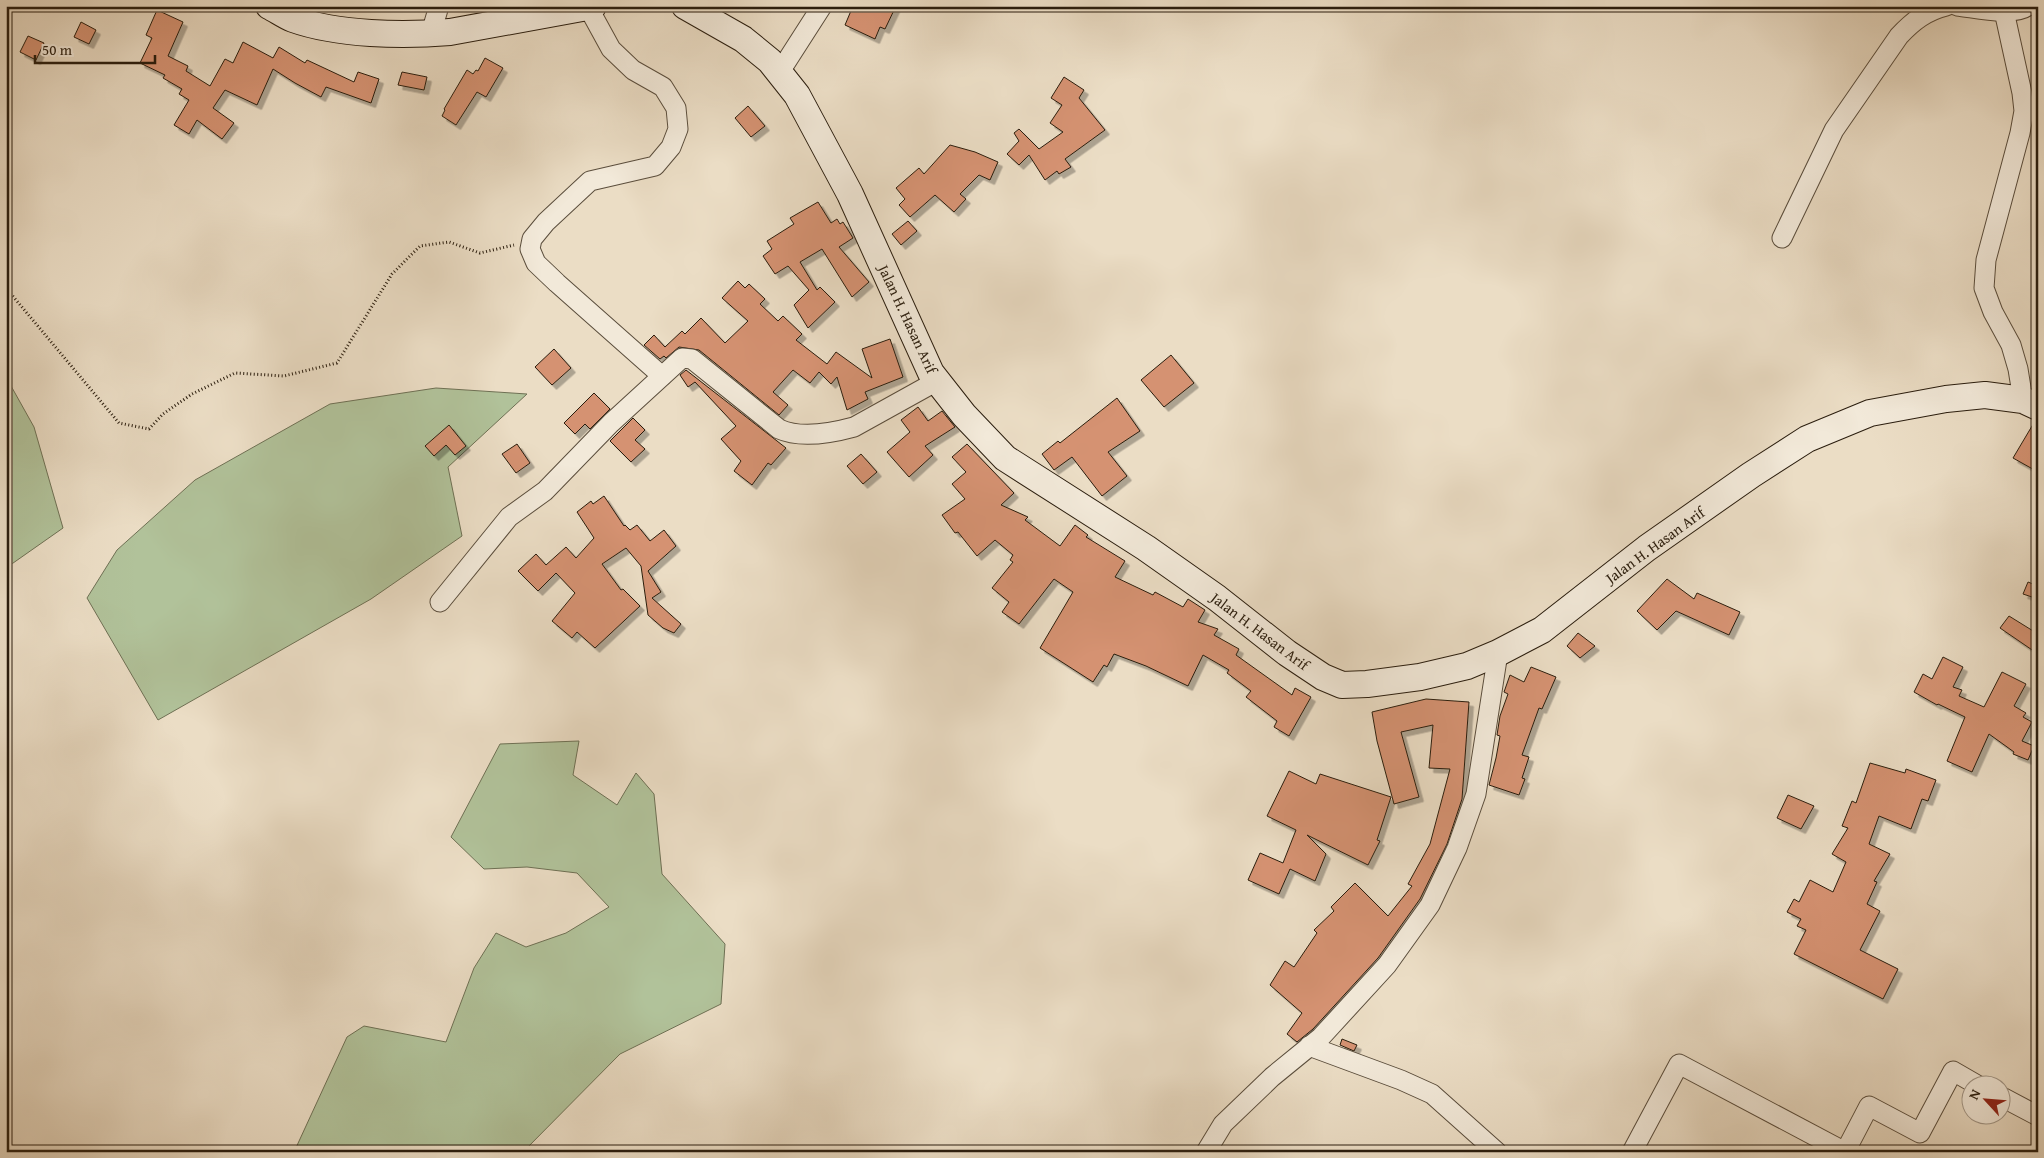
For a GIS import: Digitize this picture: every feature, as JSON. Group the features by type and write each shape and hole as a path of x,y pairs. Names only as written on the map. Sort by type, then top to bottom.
{"main road":[{"path":"269,6 293,19 351,32 431,33 450,32 590,7"},
{"name":"Jalan H. Hasan Arif","path":"685,6 743,39 770,61 798,94 850,194 931,373 964,415 1005,458 1146,548 1217,598 1287,653 1322,677 1354,684 1467,666 1498,653 1542,630 1647,548 1750,475 1807,439 1870,413 1985,394 2030,404"}],"street":[{"path":"431,33 439,6"},
{"path":"780,73 822,6"},
{"path":"1782,238 1834,130 1894,44 1912,23 1931,10 1946,6"},
{"path":"1958,6 2004,11 2023,10 2028,6"},
{"path":"590,7 611,50 632,70 664,88 676,108 678,129 671,147 655,166 590,181 546,222 532,239 530,248 536,262 662,376"},
{"path":"2004,11 2022,93 2031,116 2020,133 1986,260 1984,288 2011,345 2030,404"},
{"path":"440,602 509,517 545,491 607,427 677,361 688,357 692,359 768,422 788,433 800,434 843,430 854,427 938,381"},
{"path":"1206,1152 1223,1124 1272,1076 1321,1036 1387,965 1435,896 1457,848 1476,794 1498,653"},
{"path":"1309,1046 1401,1080 1432,1094 1497,1152"},
{"path":"1632,1152 1679,1064 1844,1152 1869,1106 1920,1133 1953,1071 1962,1076"},
{"path":"2012,1102 2038,1116"}],"path":[{"path":"6,288 119,423 149,429 163,414 192,394 235,373 284,376 337,363 392,274 420,246 449,242 480,253 532,239"}],"green space":[{"path":"6,377 34,427 63,528 6,568"},
{"path":"436,388 527,394 448,467 462,536 371,599 158,720 87,598 117,550 195,480 330,404"},
{"path":"579,741 573,775 617,805 636,773 654,794 662,874 725,944 721,1004 620,1054 523,1152 294,1152 347,1037 364,1026 446,1042 474,968 496,933 526,947 566,933 609,907 577,873 527,867 484,869 451,837 500,744"}],"building":[{"path":"853,6 896,6 885,29 880,27 875,39 845,25"},
{"path":"157,10 183,22 168,56 188,66 186,71 210,86 225,59 233,63 243,42 273,58 279,47 305,63 307,60 354,82 358,72 379,79 371,103 326,87 321,97 273,69 257,105 225,90 213,108 234,123 222,139 197,120 189,134 174,125 189,100 179,94 182,89 163,78 165,75 140,63 152,38 146,35"},
{"path":"81,22 96,30 89,44 74,37"},
{"path":"28,36 44,43 36,60 20,52"},
{"path":"485,58 503,68 486,97 477,92 456,125 442,116 444,109 467,70 473,74 476,70 478,71"},
{"path":"402,72 427,77 424,90 398,85"},
{"path":"1064,77 1084,90 1079,98 1105,130 1065,159 1071,167 1059,174 1057,171 1045,180 1029,155 1019,165 1007,154 1019,141 1014,133 1019,129 1039,149 1063,132 1050,123 1062,105 1051,98"},
{"path":"748,106 765,126 751,137 735,118"},
{"path":"950,145 975,152 998,162 990,180 979,175 960,194 966,199 954,212 935,195 910,217 899,205 905,199 896,188 919,168 924,174"},
{"path":"818,202 831,223 837,219 840,224 843,222 853,238 839,247 869,282 852,297 822,249 800,262 817,290 820,287 835,302 808,328 794,305 809,290 788,266 775,274 763,256 772,249 767,241 794,224 790,218"},
{"path":"908,221 917,231 901,245 892,234"},
{"path":"738,281 745,288 749,284 765,299 760,304 778,321 783,316 802,334 796,340 827,364 836,352 872,378 862,349 890,339 903,377 865,392 868,399 847,410 837,377 831,384 819,372 810,383 793,370 773,392 788,405 779,415 699,350 679,347 666,358 664,356 660,359 644,345 654,335 665,347 682,331 685,334 701,318 725,343 748,321 722,298"},
{"path":"554,349 571,368 552,385 535,367"},
{"path":"1171,355 1194,383 1164,407 1141,380"},
{"path":"686,370 786,448 771,465 768,463 752,485 734,471 741,461 721,439 736,426 695,382 688,387 680,375"},
{"path":"594,393 610,409 590,429 585,424 575,434 564,423"},
{"path":"1117,398 1140,431 1108,452 1127,476 1102,496 1072,457 1054,470 1042,454 1058,441 1060,443"},
{"path":"918,407 928,421 942,411 955,427 925,446 933,455 909,477 887,452 910,432 901,420"},
{"path":"633,418 645,430 635,440 645,449 631,462 610,441"},
{"path":"2035,421 2038,422 2038,472 2013,458"},
{"path":"449,425 466,446 455,455 446,445 434,456 425,446"},
{"path":"517,444 530,463 516,473 502,454"},
{"path":"967,444 1014,493 1001,505 1028,517 1025,520 1060,546 1075,525 1088,535 1086,537 1125,561 1115,577 1153,595 1155,592 1183,607 1188,599 1205,610 1198,622 1218,629 1214,635 1239,649 1236,655 1292,695 1295,688 1311,697 1289,736 1274,727 1277,721 1246,697 1251,691 1227,673 1229,670 1203,655 1188,686 1146,666 1114,654 1107,667 1104,665 1093,682 1040,648 1073,592 1054,579 1019,624 1002,612 1009,602 992,588 1013,562 1010,560 1013,555 995,540 977,556 958,532 955,533 942,515 965,499 952,484 966,472 952,457"},
{"path":"861,454 877,472 863,484 847,466"},
{"path":"604,496 624,526 630,530 637,525 650,541 664,530 676,546 648,571 661,592 652,598 681,624 674,633 663,628 648,615 641,566 626,548 602,564 621,590 623,589 640,606 595,648 577,632 572,638 552,621 575,593 556,573 538,591 518,571 536,554 546,565 566,547 576,558 594,538 577,512 591,501 593,504"},
{"path":"1667,579 1694,599 1697,593 1740,612 1729,635 1676,611 1657,630 1637,611"},
{"path":"2028,582 2038,586 2038,599 2023,594"},
{"path":"2009,616 2038,634 2038,654 2000,628"},
{"path":"1578,633 1595,646 1580,658 1567,646"},
{"path":"1943,657 1963,667 1953,687 1962,690 1959,696 1984,707 2002,672 2026,684 2014,706 2026,713 2023,717 2032,722 2022,741 2034,746 2028,760 2013,754 2014,752 1989,734 1972,772 1947,761 1965,717 1937,705 1914,692 1923,674 1932,679"},
{"path":"1531,667 1556,677 1542,709 1539,708 1522,755 1529,757 1522,778 1525,779 1519,795 1489,785 1500,736 1497,735 1500,716 1508,694 1504,692 1510,675 1524,682"},
{"path":"1426,699 1469,702 1462,799 1447,844 1420,899 1378,958 1313,1029 1297,1042 1287,1034 1302,1013 1270,985 1285,961 1294,967 1317,933 1314,930 1334,911 1331,907 1355,883 1388,916 1412,886 1408,884 1430,844 1450,769 1429,768 1433,725 1401,732 1419,797 1394,804 1377,741 1372,712"},
{"path":"1870,763 1905,773 1906,769 1936,780 1928,801 1922,799 1911,829 1879,816 1869,844 1890,854 1874,881 1877,882 1867,904 1880,911 1860,950 1898,969 1883,999 1794,954 1806,930 1797,926 1801,919 1787,912 1794,899 1799,902 1810,880 1833,892 1846,862 1832,854 1848,828 1842,826 1852,801 1856,803"},
{"path":"1289,771 1316,784 1320,774 1391,797 1377,840 1380,841 1368,865 1307,835 1326,854 1315,881 1290,869 1279,894 1248,880 1260,853 1283,863 1296,830 1267,816"},
{"path":"1788,795 1814,806 1801,829 1777,818"},
{"path":"1342,1039 1357,1045 1354,1051 1340,1045"}]}
